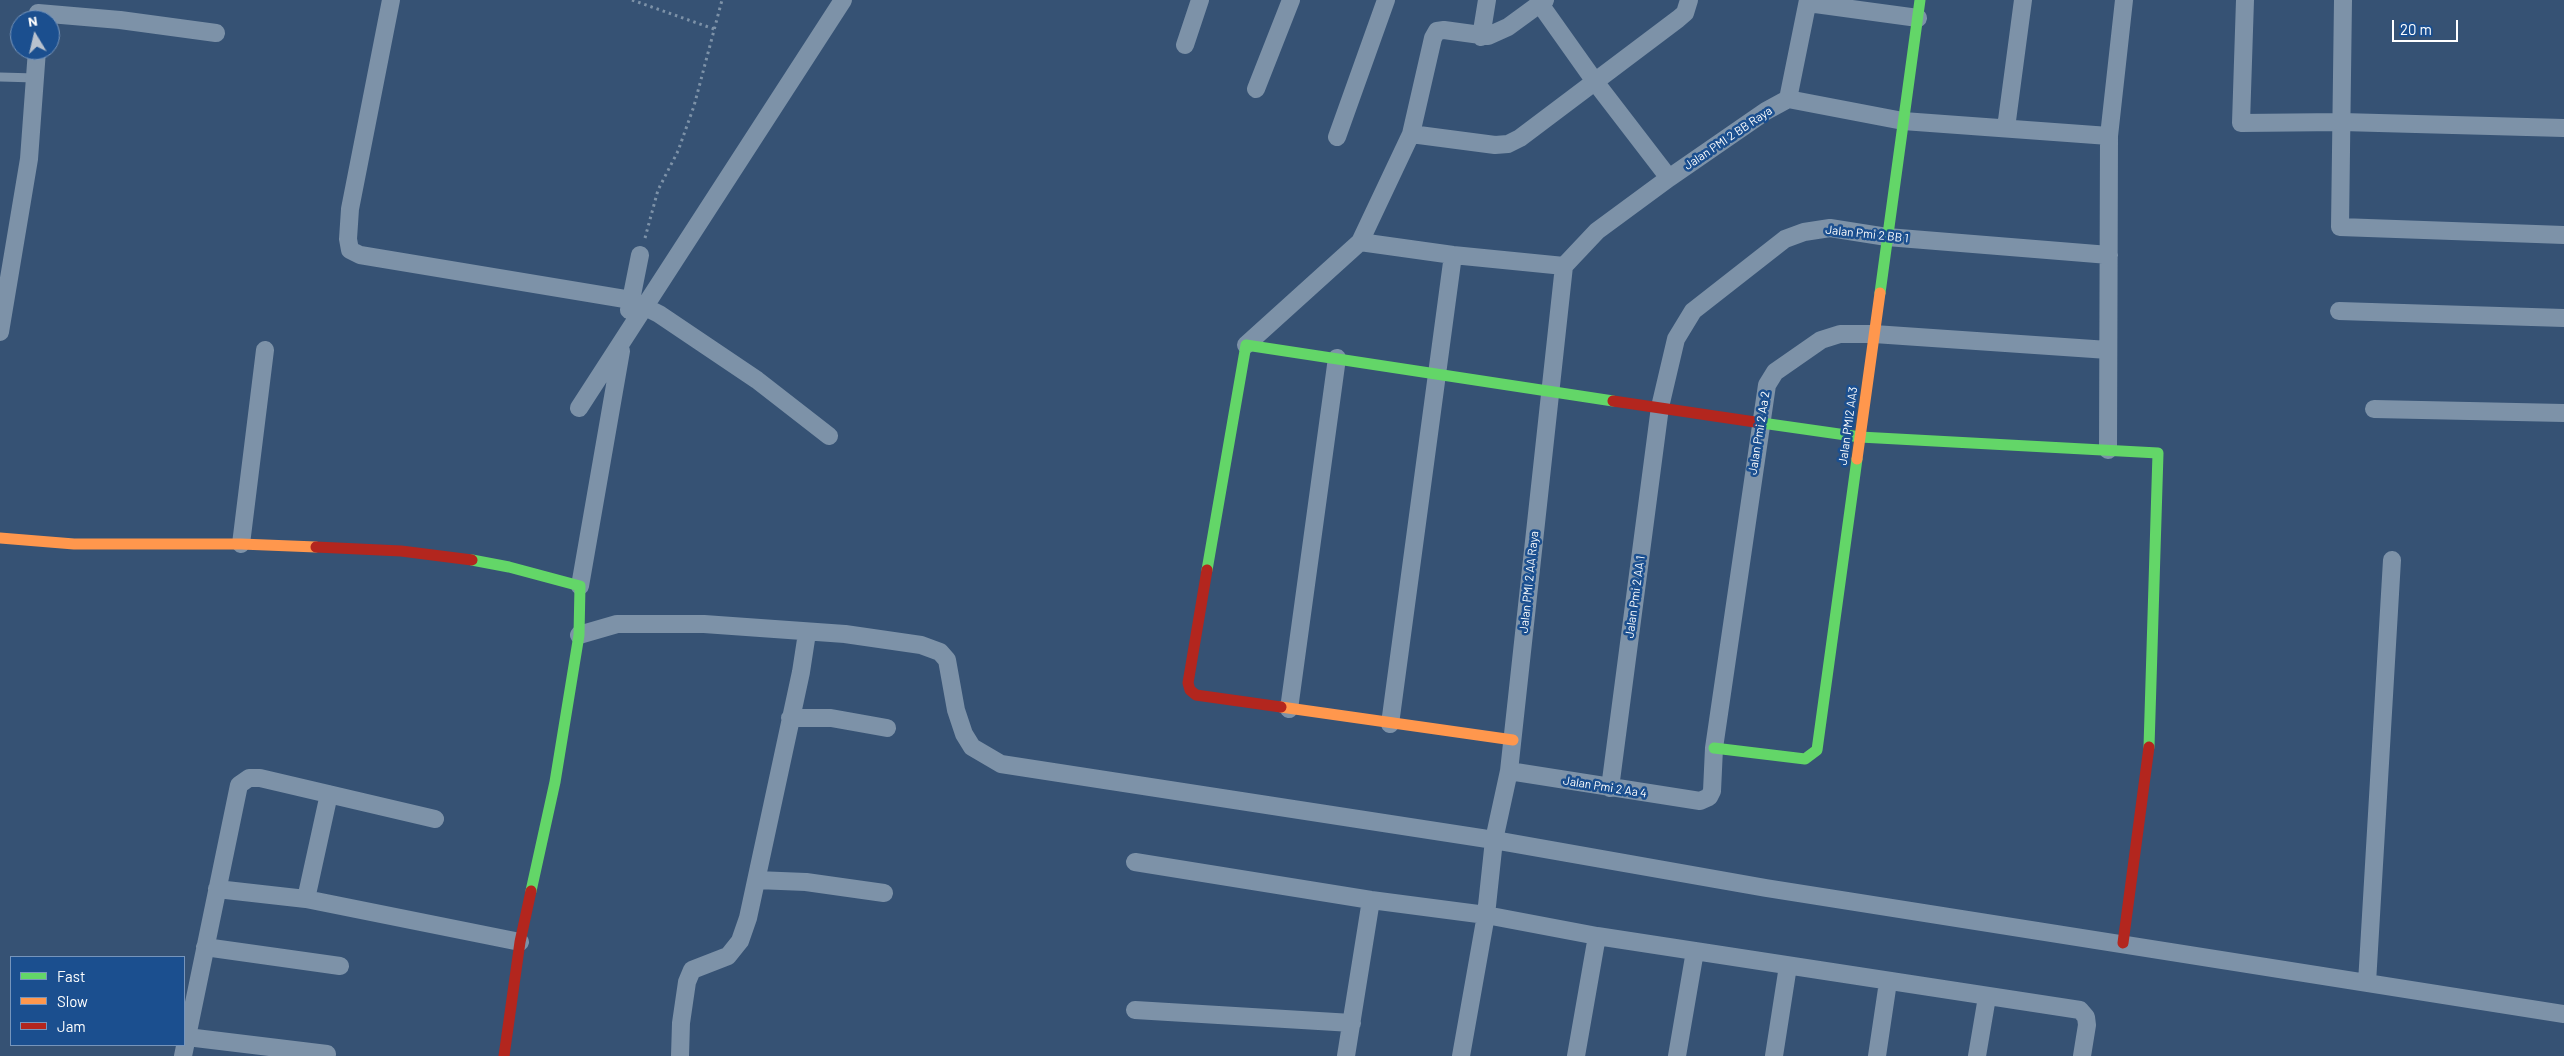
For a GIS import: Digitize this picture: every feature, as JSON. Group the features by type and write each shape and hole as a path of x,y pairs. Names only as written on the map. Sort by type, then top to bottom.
{"street":[{"path":"391,0 350,209 348,239 350,250 360,255 630,300 659,314 757,380 830,436"},
{"path":"579,408 843,0"},
{"path":"1184,45 1200,0"},
{"path":"1256,89 1290,0"},
{"path":"1337,137 1386,0"},
{"path":"1482,37 1487,0"},
{"path":"1411,134 1495,145 1508,144 1520,138 1596,83 1678,19 1685,13 1689,0"},
{"name":"Jalan PMI2 AA3","path":"1714,748 1805,759 1817,750 1920,0"},
{"path":"2006,128 2023,0"},
{"path":"2108,450 2109,136 2124,0"},
{"path":"2244,0 2241,123 2342,122 2564,128"},
{"path":"2343,0 2340,227 2564,234"},
{"path":"1918,18 1808,1 1788,99 1903,121 2109,136"},
{"path":"1513,740 1196,695 1190,690 1188,683 1246,345 1360,242 1411,134 1433,38 1437,31 1444,30 1482,37 1496,34 1543,2 1596,83 1669,178"},
{"path":"60,13 216,33"},
{"path":"0,330 29,159 37,60"},
{"name":"Jalan PMI 2 BB Raya","path":"1564,266 1597,231 1766,110 1788,99"},
{"name":"Jalan Pmi 2 BB 1","path":"1660,407 1676,339 1693,310 1785,239 1804,232 1830,228 1887,237 2109,256"},
{"path":"1360,242 1453,255 1564,266 1549,392"},
{"path":"504,1056 520,942 555,782 579,636 580,586 610,406 640,255"},
{"path":"1390,724 1453,255"},
{"path":"2339,311 2564,318"},
{"name":"Jalan Pmi 2 Aa 2","path":"1700,801 1709,797 1712,791 1714,748 1760,422 1767,385 1775,372 1821,340 1840,334 1874,334 2108,350"},
{"path":"1246,345 1437,373 1549,392 1860,437 2158,453 2150,738 2124,943"},
{"path":"241,544 265,350"},
{"path":"1288,709 1337,358"},
{"name":"Jalan PMI 2 AA Raya","path":"1461,1056 1486,915 1494,840 1509,771 1549,392"},
{"name":"Jalan Pmi 2 AA 1","path":"1610,788 1660,407"},
{"path":"2374,409 2564,413"},
{"path":"0,538 74,544 241,544 334,547 454,557 509,566 580,586"},
{"path":"2366,983 2392,560"},
{"path":"579,636 617,624 749,626 806,633 845,634 921,645 940,652 947,660 956,710 964,734 972,747 1001,764 1494,840 1766,888 2124,943 2564,1014"},
{"path":"680,1056 680,1023 687,982 692,970 720,960 736,949 748,918 806,633"},
{"path":"790,718 831,718 887,728"},
{"name":"Jalan Pmi 2 Aa 4","path":"1509,771 1700,801"},
{"path":"183,1056 239,784 249,778 260,778 435,818"},
{"path":"306,899 329,794"},
{"path":"1135,862 1371,900 1486,915 1597,936 1888,982 2080,1010 2086,1017 2087,1025 2082,1056"},
{"path":"756,880 806,882 884,892"},
{"path":"217,889 306,899 520,942"},
{"path":"1346,1056 1371,900"},
{"path":"1576,1056 1597,936"},
{"path":"205,947 340,966"},
{"path":"1677,1056 1695,951"},
{"path":"1774,1056 1788,966"},
{"path":"1877,1056 1888,982"},
{"path":"1978,1056 1987,997"},
{"path":"1135,1010 1352,1022"},
{"path":"187,1037 327,1054"}],"lane":[{"path":"0,77 36,78"}],"path":[{"path":"632,0 714,29"},
{"path":"640,255 658,190 678,151 694,106 722,0"}],"traffic: fast":[{"path":"1880,293 1920,0"},
{"path":"1207,570 1246,345 1613,401"},
{"path":"1755,422 1860,437 2158,453 2149,747"},
{"path":"1714,748 1805,759 1817,750 1857,459"},
{"path":"472,560 509,567 580,586 579,635 555,782 531,891"}],"traffic: slow":[{"path":"1857,459 1880,293"},
{"path":"0,538 74,544 241,544 316,547"},
{"path":"1281,707 1513,740"}],"traffic: jam":[{"path":"1613,401 1755,422"},
{"path":"316,547 401,551 472,560"},
{"path":"1207,570 1188,683 1190,690 1196,695 1281,707"},
{"path":"2123,943 2149,747"},
{"path":"504,1056 520,942 531,891"}]}
